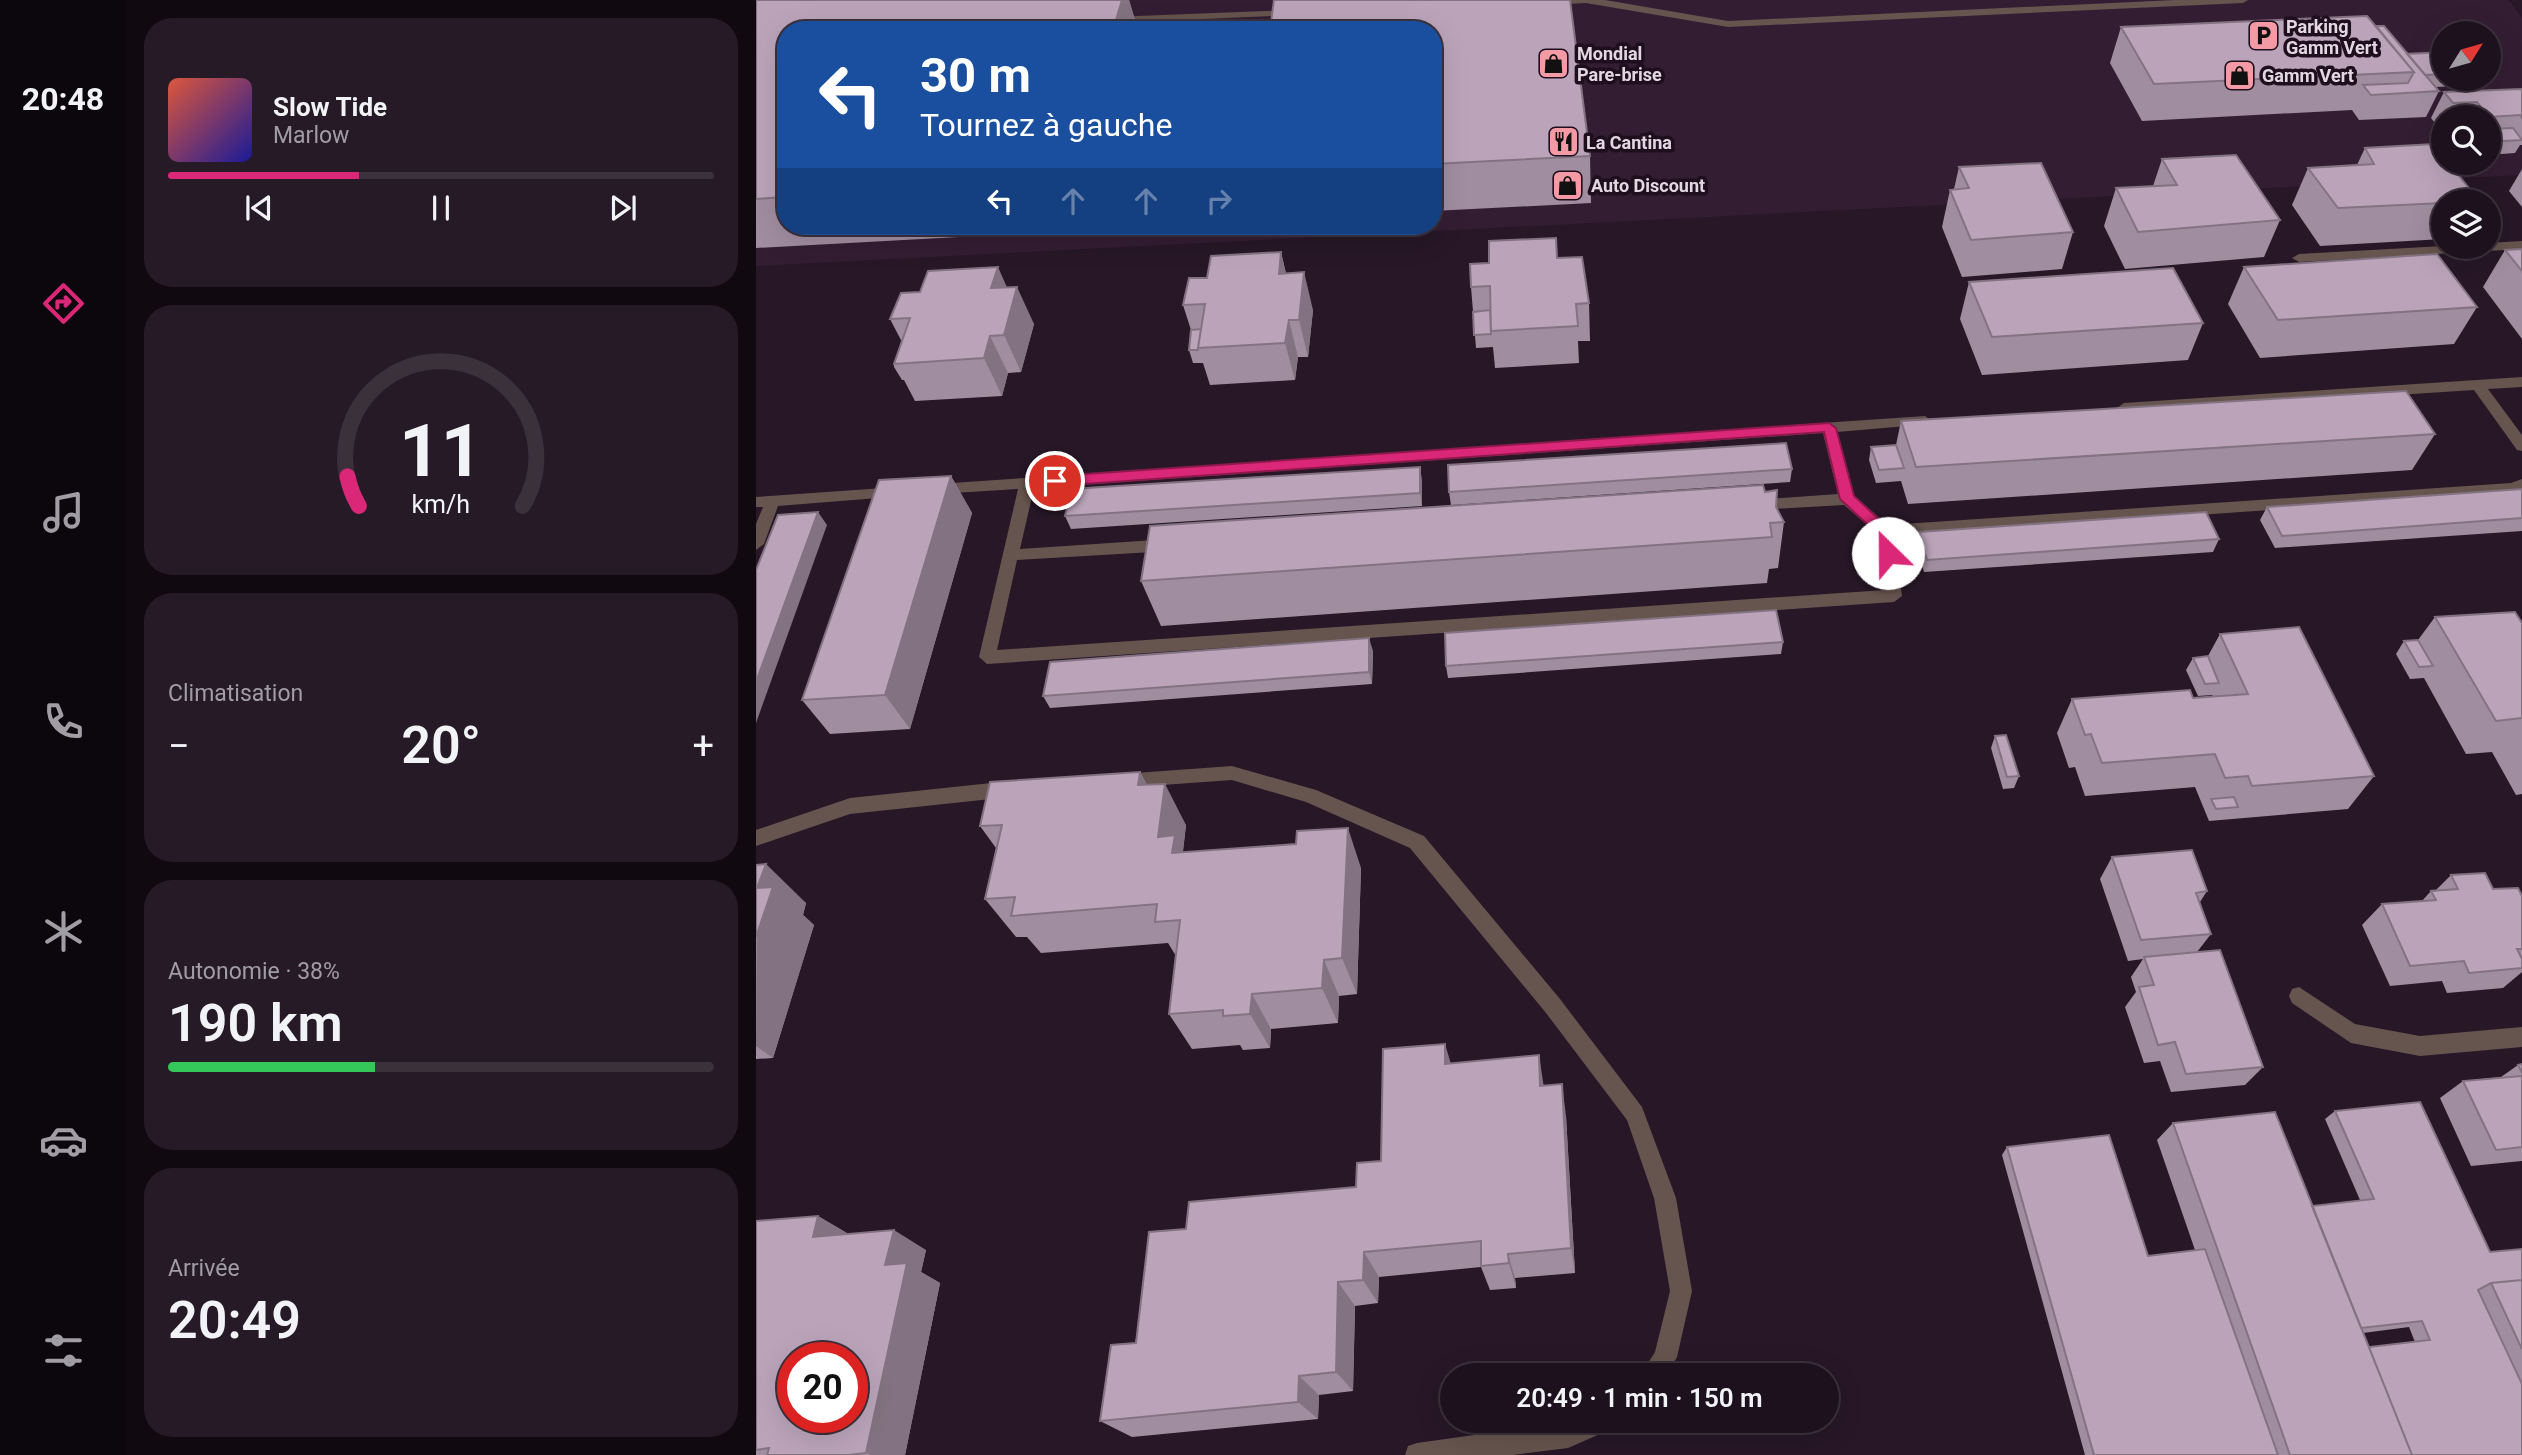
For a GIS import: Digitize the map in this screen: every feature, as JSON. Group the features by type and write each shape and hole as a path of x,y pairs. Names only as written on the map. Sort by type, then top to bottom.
{"street":[{"path":"1532,2 1586,0 1728,24 2243,0"},
{"path":"1101,21 1303,12"},
{"path":"2501,246 2522,245"},
{"path":"2299,258 2431,250"},
{"path":"2105,409 2522,382"},
{"path":"2477,384 2522,446"},
{"path":"756,502 1940,420"},
{"path":"1027,483 987,657 1894,596 1885,531 1847,499 1829,428"},
{"path":"1885,531 2500,489 2522,484"},
{"path":"1735,506 1847,499"},
{"path":"756,544 773,500"},
{"path":"1010,555 1191,543"},
{"path":"1107,782 1232,773 1310,795 1417,842 1553,1006 1635,1114 1665,1198 1681,1291 1665,1357 1661,1363"},
{"path":"756,838 850,806 1024,788"},
{"path":"2300,996 2351,1033 2420,1046 2522,1037"},
{"path":"1417,1455 1569,1436 1575,1433"}],"shaded area":[{"path":"756,0 2509,0 2522,18 2522,175 1442,231 1442,21 777,21 777,235 1358,235 756,266"}],"building":[{"path":"756,0 1122,0 1116,21 777,21 777,198 756,199"},
{"path":"1274,0 1570,0 1590,156 1442,164 1442,21 1271,21"},
{"path":"2367,16 2414,72 2154,84 2121,27"},
{"path":"2376,26 2384,26 2431,82 2431,91 2439,91 2371,95 2363,85 2408,83 2414,72"},
{"path":"2431,53 2431,75 2425,75 2407,54"},
{"path":"2522,89 2522,118 2520,115 2501,116 2501,105 2453,103 2444,92 2501,91"},
{"path":"2501,128 2513,128 2522,140 2501,141"},
{"path":"2431,144 2431,175 2458,175 2470,189 2431,189 2431,204 2338,208 2308,168 2374,164 2365,148"},
{"path":"2236,155 2280,220 2138,232 2116,188 2177,185 2162,159"},
{"path":"2041,163 2073,232 1971,240 1950,190 1969,188 1959,167"},
{"path":"1556,238 1557,258 1582,257 1589,303 1576,304 1578,326 1491,331 1490,286 1471,287 1470,264 1489,263 1489,241"},
{"path":"2522,249 2522,271 2505,250"},
{"path":"1281,252 1279,274 1304,272 1299,320 1289,320 1285,343 1198,348 1205,304 1183,305 1189,278 1207,278 1211,256"},
{"path":"2431,254 2431,259 2441,259 2477,307 2278,320 2244,267"},
{"path":"998,267 991,288 1017,287 1004,335 990,336 984,358 894,364 910,318 890,319 901,293 920,292 928,271"},
{"path":"2173,268 2203,323 1992,337 1969,282"},
{"path":"1490,310 1491,334 1474,335 1473,312"},
{"path":"1201,329 1198,350 1189,350 1191,330"},
{"path":"2406,391 2435,434 1916,467 1901,421"},
{"path":"1786,443 1792,469 1449,492 1448,465"},
{"path":"1896,445 1904,468 1879,470 1871,447"},
{"path":"1420,467 1420,493 1065,516 1071,489"},
{"path":"951,476 885,695 802,700 879,480"},
{"path":"1763,485 1765,492 1777,490 1776,507 1784,522 1770,523 1772,537 1141,581 1150,526"},
{"path":"2522,489 2522,518 2282,536 2267,507"},
{"path":"818,512 756,682 756,570 778,515"},
{"path":"2206,512 2219,539 1927,560 1919,532"},
{"path":"1776,610 1783,642 1446,666 1445,633"},
{"path":"2515,612 2522,623 2522,718 2496,721 2435,617"},
{"path":"2299,627 2374,776 2252,786 2248,776 2225,778 2215,754 2102,763 2091,734 2085,735 2072,699 2190,690 2193,698 2248,694 2220,634"},
{"path":"1369,638 1369,672 1043,696 1050,662"},
{"path":"2418,640 2433,666 2419,667 2404,641"},
{"path":"2208,656 2219,683 2205,684 2193,658"},
{"path":"2006,735 2019,776 2007,777 1995,736"},
{"path":"1140,772 1138,785 1165,784 1158,837 1175,835 1172,853 1296,844 1297,831 1348,828 1342,958 1324,960 1322,988 1252,994 1250,1014 1223,1016 1223,1010 1169,1014 1180,920 1155,922 1157,904 1011,916 1015,897 985,899 1002,825 980,826 990,782"},
{"path":"2234,797 2238,807 2216,809 2211,799"},
{"path":"2192,850 2207,891 2196,893 2211,934 2141,940 2112,857"},
{"path":"766,864 757,888 773,887 756,937 756,865"},
{"path":"2485,873 2493,889 2518,888 2522,896 2522,949 2517,949 2522,959 2522,968 2469,973 2464,961 2410,966 2382,904 2436,900 2431,891 2458,889 2451,875"},
{"path":"2220,950 2263,1067 2186,1074 2175,1042 2158,1045 2139,987 2154,985 2144,957"},
{"path":"1445,1044 1445,1064 1539,1055 1540,1086 1562,1084 1571,1248 1508,1254 1509,1263 1481,1266 1481,1241 1364,1252 1363,1280 1338,1282 1336,1372 1299,1376 1298,1402 1100,1421 1111,1345 1136,1343 1149,1232 1186,1229 1189,1202 1356,1187 1357,1163 1381,1161 1383,1049"},
{"path":"2522,1076 2522,1147 2496,1150 2463,1081"},
{"path":"2420,1102 2490,1252 2522,1249 2522,1280 2491,1283 2478,1290 2522,1384 2522,1455 2412,1455 2369,1347 2430,1340 2422,1321 2361,1328 2312,1206 2374,1199 2335,1111"},
{"path":"2275,1112 2412,1455 2290,1455 2173,1123"},
{"path":"2109,1135 2148,1256 2205,1249 2278,1455 2094,1455 2007,1147"},
{"path":"818,1216 813,1237 894,1230 885,1265 907,1263 866,1453 767,1455 769,1448 756,1450 756,1221"},
{"path":"2522,1280 2522,1349 2491,1283"}],"place":[{"name":"Parking Gamm Vert","path":"2263,36"},
{"name":"Mondial Pare-brise","path":"1554,63"},
{"name":"Gamm Vert","path":"2239,75"},
{"name":"La Cantina","path":"1563,142"},
{"name":"Auto Discount","path":"1568,185"}],"route":[{"path":"1055,481 1829,428 1847,499 1885,531 1888,553"}]}
